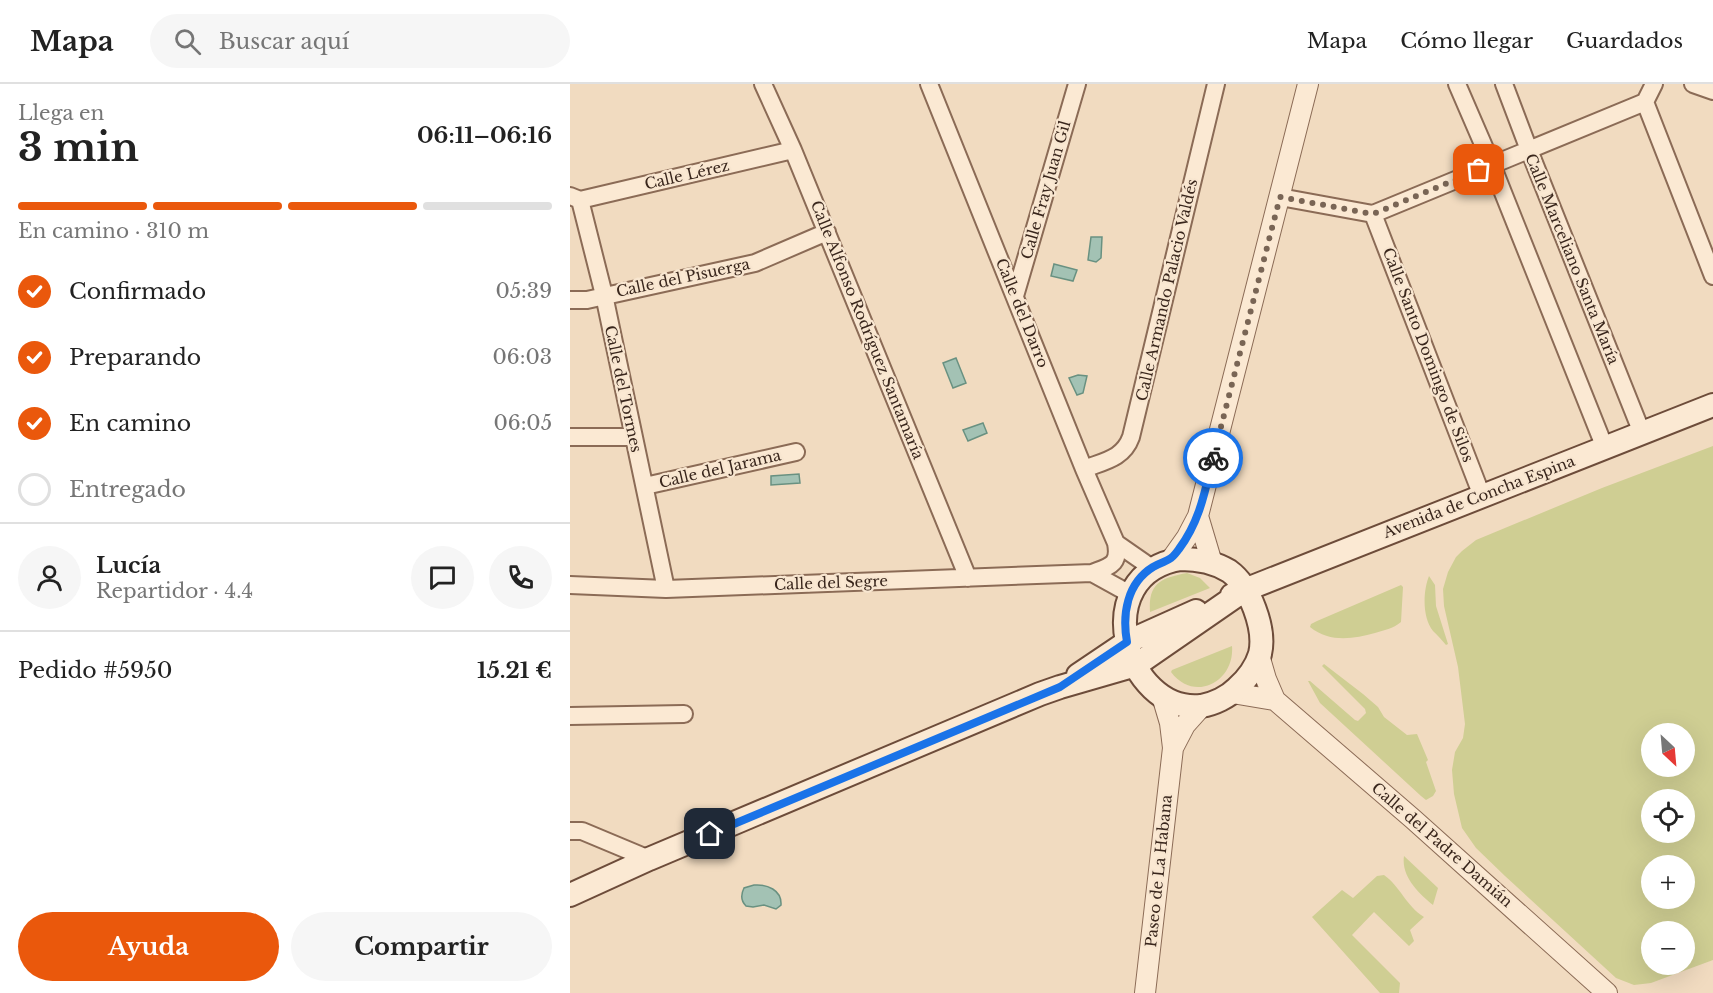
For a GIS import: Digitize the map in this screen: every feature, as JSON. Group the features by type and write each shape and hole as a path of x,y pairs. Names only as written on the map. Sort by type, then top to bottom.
{"main road":[{"name":"Avenida de Concha Espina","path":"1060,687 1127,642 1246,589 1713,405"},
{"path":"1192,559 1212,563 1231,573 1246,589 1259,626 1261,646 1248,676 1232,693 1202,706 1192,706 1162,696 1146,682 1127,642 1125,619 1130,594 1143,576 1161,565 1192,559"},
{"name":"Avenida de Concha Espina","path":"570,895 649,859 1060,687 1136,665 1246,589"}],"street":[{"name":"Calle del Darro","path":"929,84 1116,543"},
{"name":"Calle Fray Juan Gil","path":"1015,296 1077,84"},
{"name":"Calle Armando Palacio Valdés","path":"1084,469 1120,454 1127,447 1131,437 1216,84"},
{"path":"1116,543 1161,565 1187,537 1198,516 1308,84"},
{"path":"1457,84 1492,165 1605,448"},
{"name":"Calle Marceliano Santa María","path":"1504,84 1528,150 1642,433"},
{"path":"1280,197 1373,214 1645,102 1654,84"},
{"path":"1693,84 1713,91"},
{"name":"Calle Alfonso Rodríguez Santamaría","path":"769,86 968,578"},
{"path":"1645,102 1713,276"},
{"name":"Calle Lérez","path":"575,198 793,150"},
{"name":"Calle del Tormes","path":"575,198 604,296 666,589"},
{"name":"Calle Santo Domingo de Silos","path":"1373,214 1482,496"},
{"name":"Calle del Pisuerga","path":"570,300 587,300 755,263 827,232"},
{"path":"570,436 633,437"},
{"name":"Calle del Jarama","path":"645,486 796,452"},
{"path":"1198,516 1212,563"},
{"path":"1092,573 1110,566 1115,561 1118,553 1116,543"},
{"path":"1092,573 1130,594"},
{"name":"Calle del Segre","path":"570,585 666,589 1092,573"},
{"path":"1259,655 1275,700"},
{"path":"1232,693 1275,700"},
{"path":"1162,696 1170,723 1173,748"},
{"name":"Calle del Padre Damián","path":"1275,700 1413,819 1607,993"},
{"path":"1173,748 1185,725 1202,706"},
{"path":"570,716 684,714"},
{"name":"Paseo de La Habana","path":"1145,993 1173,748"},
{"path":"570,831 582,831 649,859"}],"shaded area":[{"path":"1091,237 1102,237 1101,258 1096,262 1088,260"},
{"path":"1054,264 1077,270 1073,281 1051,276"},
{"path":"956,358 966,383 953,388 943,363"},
{"path":"1078,375 1087,376 1083,393 1077,395 1069,378"},
{"path":"983,423 987,433 968,441 963,430"},
{"path":"1713,446 1713,960 1695,967 1695,921 1641,921 1641,975 1673,975 1651,983 1634,985 1616,978 1476,848 1462,828 1454,794 1452,770 1455,752 1463,738 1465,724 1458,667 1444,606 1443,589 1456,557 1476,540 1602,488"},
{"path":"799,474 800,483 771,485 771,476"},
{"path":"1187,573 1200,578 1210,588 1150,612 1151,594 1158,583"},
{"path":"1429,576 1435,585 1436,606 1448,644 1446,645 1429,625 1425,611"},
{"path":"1401,585 1403,587 1401,622 1392,628 1350,638 1334,638 1310,627 1317,621"},
{"path":"1232,646 1227,670 1211,684 1201,687 1191,686 1180,681 1171,672 1172,670"},
{"path":"1324,664 1363,694 1378,707 1384,717 1407,735 1417,734 1428,760 1426,762 1436,791 1433,796 1426,800 1421,796 1320,703 1308,681 1355,720 1358,721 1366,713 1365,709 1322,666"},
{"path":"1404,856 1438,888 1433,905 1408,878"},
{"path":"1384,875 1424,917 1410,930 1414,941 1409,946 1374,912 1352,935 1400,983 1399,993 1380,993 1312,917 1342,890 1353,898 1377,876"},
{"path":"754,885 773,889 779,895 781,905 776,909 764,905 746,906 742,900 743,890"}],"way so far":[{"path":"1213,458 1280,197 1373,214 1479,170"}],"route":[{"path":"710,834 1060,687 1127,642 1125,619 1130,594 1135,585 1152,568 1170,561 1193,527 1213,458"}]}
